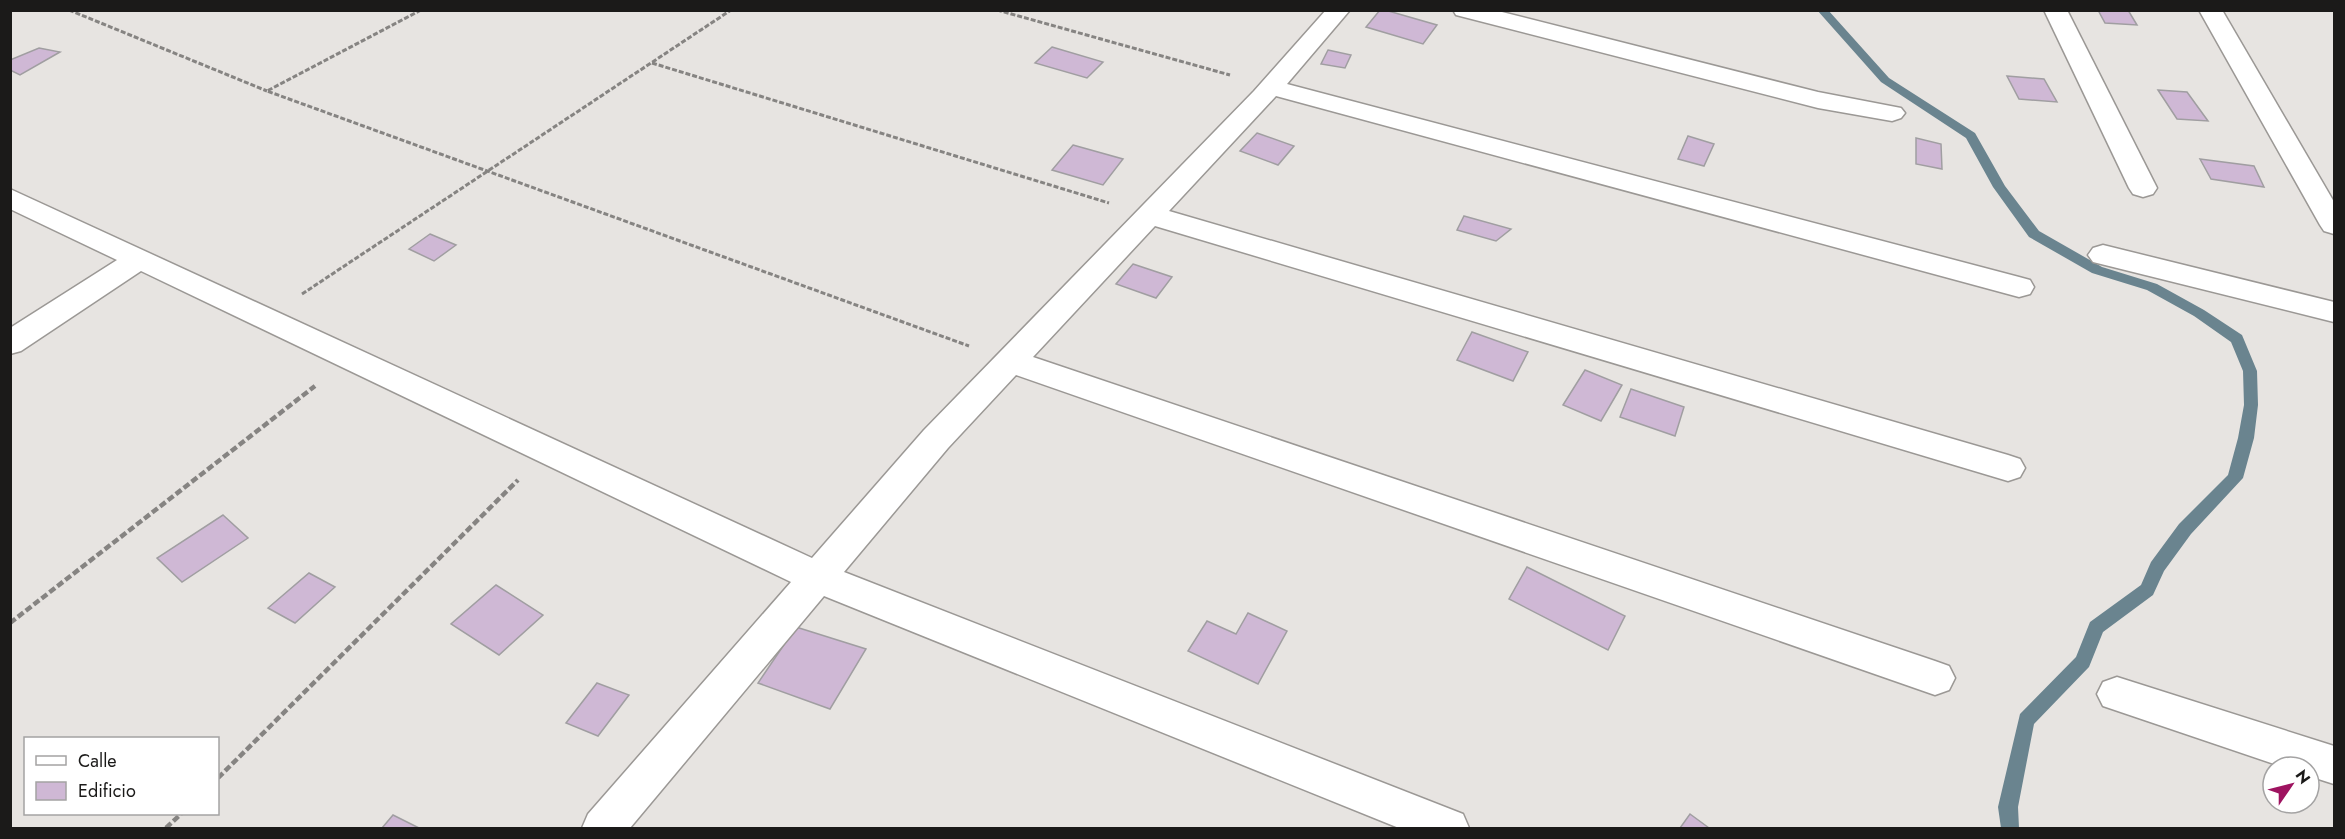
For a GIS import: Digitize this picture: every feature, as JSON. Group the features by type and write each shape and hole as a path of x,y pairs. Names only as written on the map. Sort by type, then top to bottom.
{"street":[{"path":"603,828 936,439 1271,87 1339,10"},
{"path":"1464,10 1818,100 1892,113"},
{"path":"2055,10 2144,189"},
{"path":"2210,10 2334,225"},
{"path":"1271,87 2019,287"},
{"path":"10,198 817,577 1448,828"},
{"path":"1150,215 2008,468"},
{"path":"2103,255 2334,312"},
{"path":"10,343 139,258"},
{"path":"1011,361 1935,678"},
{"path":"2117,694 2334,765"}],"path":[{"path":"267,91 421,10"},
{"path":"266,318 731,10"},
{"path":"997,10 1271,87"},
{"path":"72,11 267,91 1011,361"},
{"path":"652,63 1150,215"},
{"path":"10,623 351,358"},
{"path":"219,777 549,450"},
{"path":"166,828 179,815"}],"building":[{"path":"1380,10 1437,25 1423,44 1366,27"},
{"path":"2098,10 2128,10 2137,25 2105,23"},
{"path":"1052,47 1103,62 1087,78 1035,63"},
{"path":"39,48 60,52 20,75 10,70 10,60"},
{"path":"1328,50 1351,55 1345,68 1321,64"},
{"path":"2007,76 2044,79 2057,102 2019,99"},
{"path":"2158,90 2187,92 2208,121 2177,119"},
{"path":"1257,133 1294,146 1278,165 1240,151"},
{"path":"1688,136 1714,144 1704,166 1678,159"},
{"path":"1916,138 1941,144 1942,169 1916,164"},
{"path":"1073,145 1123,159 1103,185 1052,170"},
{"path":"2200,159 2254,166 2264,187 2211,179"},
{"path":"1464,216 1511,229 1496,241 1457,230"},
{"path":"430,234 456,245 434,261 409,249"},
{"path":"1133,264 1172,277 1156,298 1116,284"},
{"path":"1472,332 1528,352 1513,381 1457,360"},
{"path":"1585,370 1622,385 1601,421 1563,405"},
{"path":"1631,389 1684,407 1675,436 1620,417"},
{"path":"223,515 248,538 182,582 157,558"},
{"path":"1527,567 1625,616 1608,650 1509,599"},
{"path":"309,573 335,587 295,623 268,608"},
{"path":"496,585 543,615 499,655 451,624"},
{"path":"1248,613 1287,631 1258,684 1188,651 1207,621 1236,634"},
{"path":"796,627 866,649 830,709 758,683"},
{"path":"597,683 629,695 598,736 566,723"},
{"path":"1690,814 1709,828 1680,828"},
{"path":"393,815 419,828 382,828"}],"waterway":[{"path":"1822,10 1885,80 1971,136 1999,187 2034,234 2097,270 2152,287 2199,313 2237,339 2250,371 2251,405 2246,438 2235,478 2185,529 2157,567 2147,590 2096,627 2083,662 2026,720 2008,807 2010,828"}]}
